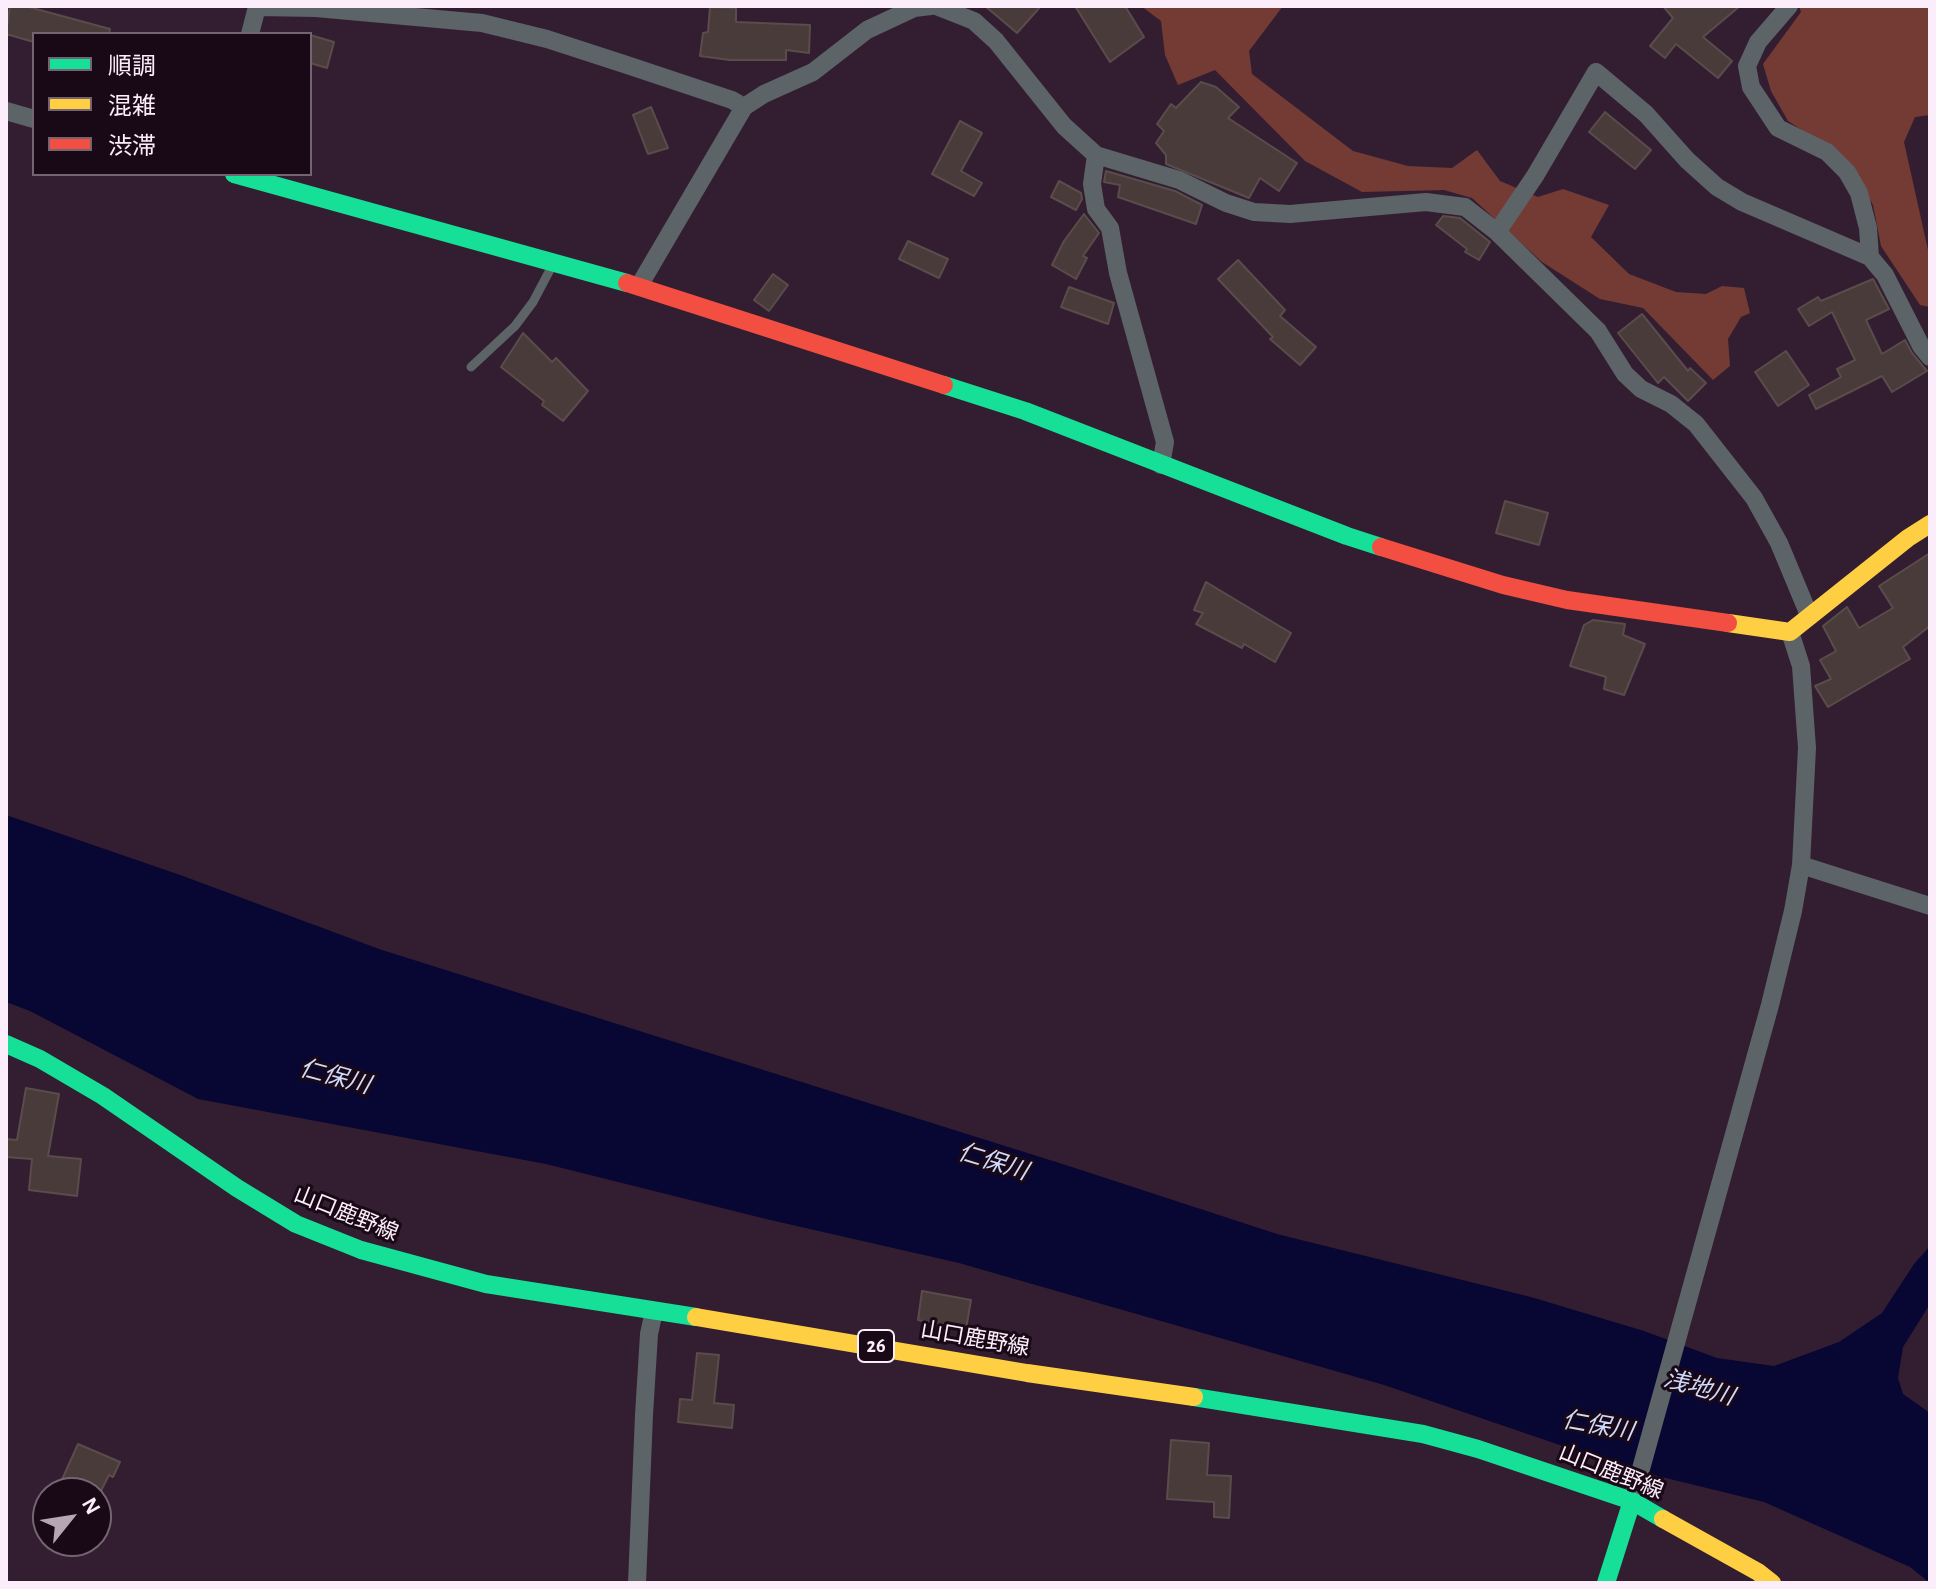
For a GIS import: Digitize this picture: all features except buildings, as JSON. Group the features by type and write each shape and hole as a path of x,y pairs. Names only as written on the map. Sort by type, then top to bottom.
{"street":[{"path":"639,286 744,107 764,94 813,72 867,30 914,8 933,6 974,21 996,41 1064,126 1096,155 1179,180 1226,203 1254,212 1290,214 1426,202 1465,207 1497,232 1598,331 1625,374 1641,389 1671,404 1696,424 1754,498 1779,543 1809,615"},
{"path":"1789,6 1758,42 1752,54 1747,66 1751,87 1778,128 1827,152 1847,172 1859,193 1870,257"},
{"path":"251,32 257,7 316,8 482,23 547,39 732,100 744,107"},
{"path":"1497,232 1535,176 1596,72 1646,114 1687,160 1717,187 1742,202 1870,257 1885,275 1921,346 1930,357"},
{"path":"6,111 32,118"},
{"path":"1096,155 1092,184 1096,209 1110,228 1118,273 1165,442 1161,465"},
{"path":"241,176 639,286 1025,411 1347,536 1503,585 1567,600 1790,632 1930,524"},
{"path":"1606,1583 1632,1501 1770,1005 1793,911 1801,865 1807,748 1801,666 1790,632"},
{"path":"1801,865 1930,906"},
{"name":"山口鹿野線","path":"6,1044 40,1059 103,1096 237,1188 296,1224 361,1250 486,1284 1423,1434 1478,1449 1632,1501 1758,1572 1772,1583"},
{"path":"637,1583 649,1334 654,1311"}],"lane":[{"path":"471,367 515,326 533,302 553,263"}],"shaded area":[{"path":"1141,6 1283,6 1249,51 1252,74 1353,151 1408,166 1452,168 1477,150 1500,181 1538,197 1563,189 1609,205 1591,237 1629,274 1676,292 1706,294 1722,286 1744,288 1750,313 1741,317 1728,339 1730,366 1713,380 1643,308 1600,299 1542,262 1472,198 1444,190 1362,192 1305,161 1215,70 1178,85 1165,55 1161,21"},
{"path":"1799,6 1930,6 1930,115 1915,117 1904,142 1930,259 1930,307 1920,305 1881,246 1873,205 1845,158 1788,121 1771,91 1763,64 1801,12"}],"water":[{"path":"6,815 183,876 379,949 1277,1234 1531,1297 1644,1331 1717,1358 1774,1366 1839,1342 1882,1313 1914,1264 1930,1246 1930,1304 1903,1347 1898,1378 1903,1394 1930,1413 1930,1583 1910,1567 1764,1502 1633,1470 1384,1385 959,1263 546,1164 198,1099 30,1011 6,1002"}],"traffic: fast":[{"path":"241,176 627,283"},
{"path":"944,385 1025,411 1381,547"},
{"path":"6,1044 40,1059 103,1096 237,1188 296,1224 361,1250 486,1284 696,1317"},
{"path":"1194,1397 1423,1434 1478,1449 1632,1501 1663,1519"},
{"path":"1606,1583 1632,1501"}],"traffic: slow":[{"path":"1728,623 1790,632 1930,524"},
{"path":"696,1317 1027,1373 1194,1397"},
{"path":"1663,1519 1772,1583"}],"traffic: jam":[{"path":"627,283 944,385"},
{"path":"1381,547 1503,585 1567,600 1728,623"}],"water label":[{"name":"仁保川","path":"335,1077"},
{"name":"仁保川","path":"993,1162"},
{"name":"浅地川","path":"1699,1388"},
{"name":"仁保川","path":"1598,1426"}]}
